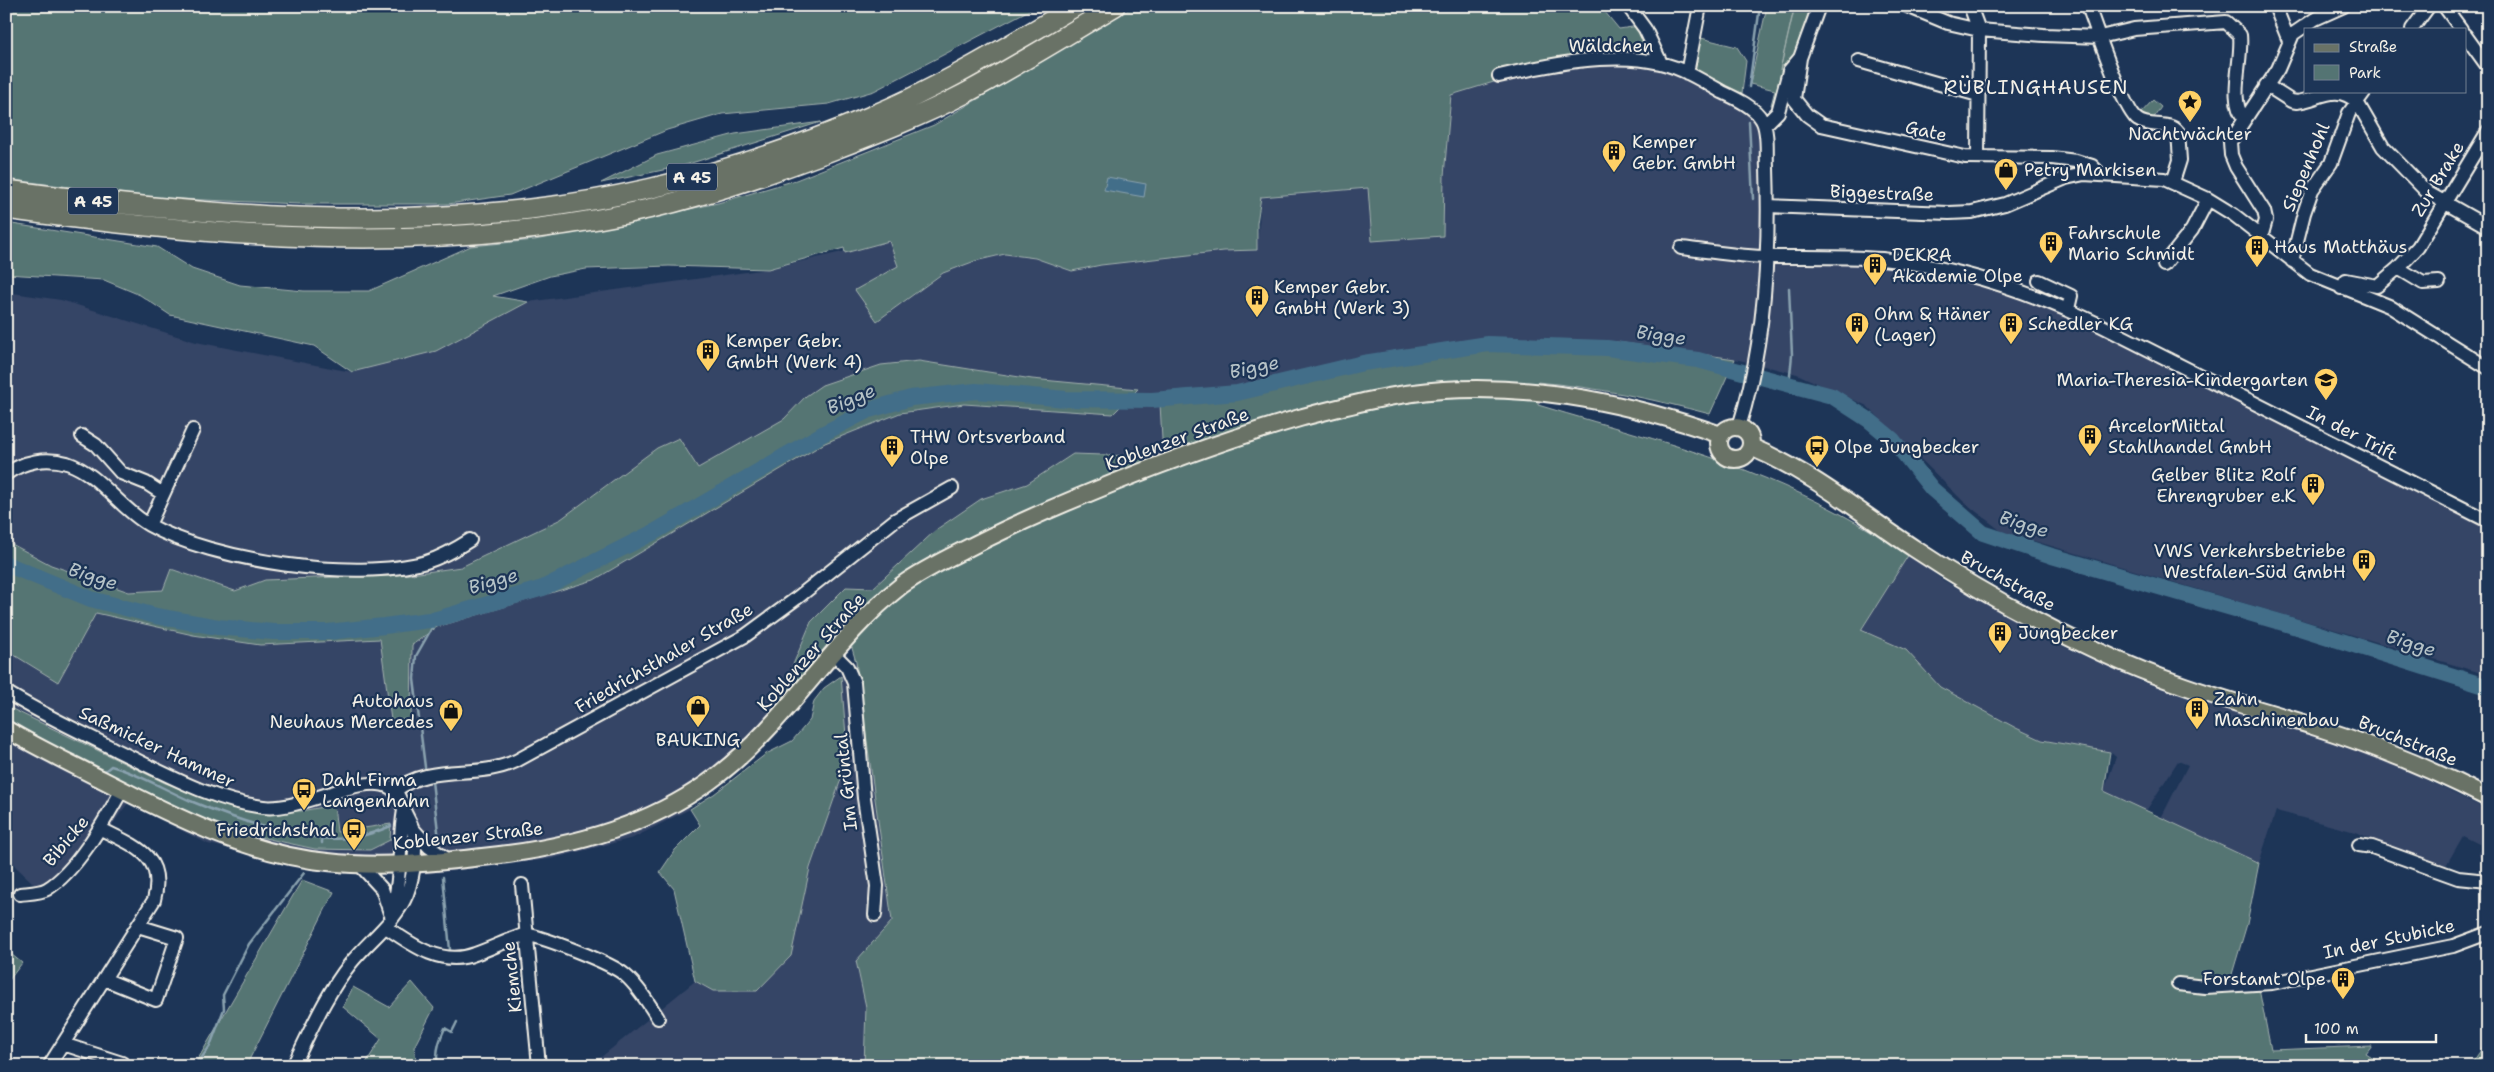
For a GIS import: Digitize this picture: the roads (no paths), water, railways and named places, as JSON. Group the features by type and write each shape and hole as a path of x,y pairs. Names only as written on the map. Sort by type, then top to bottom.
{"highway":[{"name":"A 45","path":"6,190 180,210 317,218 428,218 531,209 584,201 716,171 782,150 870,116 942,82 1076,6"},
{"name":"A 45","path":"6,209 94,221 322,237 411,236 520,230 625,214 725,188 877,133 963,94 1115,6"}],"main road":[{"name":"Koblenzer Straße","path":"6,729 191,824 234,841 309,860 407,865 539,849 586,839 622,828 687,797 715,778 757,742 833,653 904,584 986,538 1135,474 1219,443 1360,403 1441,390 1529,391 1593,399 1640,409 1721,435"},
{"path":"1739,427 1749,434 1751,448 1742,458 1731,459 1722,452 1720,447 1721,435 1730,428 1739,427"},
{"name":"Bruchstraße","path":"1751,448 1818,481 1913,548 1985,594 2103,654 2160,678 2368,745 2422,766 2488,798"}],"street":[{"path":"1687,73 1700,6"},
{"path":"1739,427 1749,394 1757,354 1768,257 1765,125 1778,112 1789,71 1800,58 1819,6"},
{"path":"1907,6 1948,22 1979,30 2044,35 2100,37 2144,28 2226,22 2240,35 2240,61 2236,98 2238,110 2244,118"},
{"path":"1970,6 1979,30 1978,157"},
{"path":"2088,6 2126,103 2136,119 2147,124 2169,127 2178,132 2180,160 2173,182"},
{"path":"2275,6 2289,41"},
{"path":"2262,234 2266,220 2264,211 2244,181 2231,155 2230,142 2278,69 2289,41 2304,25 2344,6"},
{"path":"2413,28 2428,6"},
{"path":"2444,6 2460,28"},
{"path":"1629,7 1650,38 1660,63"},
{"path":"2466,36 2488,66"},
{"name":"Gate","path":"1800,58 1794,99 1821,125 1966,157 2052,158 2076,161 2092,166 2100,174"},
{"name":"Wäldchen","path":"1499,76 1553,64 1582,61 1660,63 1687,73 1756,113 1765,125"},
{"path":"1859,61 1978,95"},
{"path":"2266,85 2291,101 2303,101 2335,92"},
{"path":"2343,92 2361,96 2384,147 2428,193 2488,227"},
{"name":"Siepenhohl","path":"2292,262 2304,213 2312,190 2331,163 2344,123 2361,96"},
{"name":"Zur Brake","path":"2341,288 2346,280 2377,286 2418,247 2443,202 2488,131"},
{"name":"Biggestraße","path":"1768,206 1949,213 1972,212 2004,204 2066,178 2100,174 2164,179 2208,199 2262,234 2292,262 2310,274 2341,288 2372,297 2488,368"},
{"path":"2164,265 2192,230 2208,199"},
{"name":"In der Trift","path":"1681,248 1768,257 1814,255 1848,257 1930,266 1972,276 2068,310 2488,521"},
{"path":"2398,268 2423,283 2439,282"},
{"path":"2039,281 2071,296 2068,310"},
{"path":"149,525 194,430"},
{"path":"82,436 96,445 121,474 146,483 163,494"},
{"path":"6,474 19,466 35,461 53,460 68,464 91,476 136,516 149,525 175,537 239,556 333,568 370,569 415,564 439,558 470,540"},
{"name":"Friedrichsthaler Straße","path":"395,791 414,779 428,774 483,771 504,767 745,636 797,598 895,520 952,488"},
{"name":"Im Grüntal","path":"833,653 847,667 854,683 864,798 877,886 875,915"},
{"name":"Saßmicker Hammer","path":"6,692 29,706 223,800 261,807 286,807 361,784 382,784 395,791"},
{"name":"Bibicke","path":"20,894 46,890 66,872 101,829 122,790"},
{"path":"395,791 413,829 429,847 450,861"},
{"path":"404,810 401,828 407,865"},
{"path":"50,1066 154,900 158,885 156,870 152,861 144,853 101,829"},
{"path":"292,1066 335,985 351,963 388,921 399,882 407,865 413,829"},
{"path":"2359,845 2372,847 2458,878 2488,881"},
{"path":"359,864 382,889 388,921 420,948 448,958 474,955 505,940 526,934 541,938 611,966 625,975 658,1018"},
{"name":"Kiemche","path":"522,885 539,1066"},
{"path":"104,979 156,1000 177,938 138,926"},
{"name":"In der Stubicke","path":"2178,984 2205,987 2272,983 2453,946 2488,933"},
{"path":"63,1044 122,1063"}],"waterway":[{"path":"1749,87 1760,6"},
{"path":"1749,122 1753,199"},
{"path":"1789,288 1792,355 1789,385"},
{"name":"Bigge","path":"6,564 91,599 156,616 218,627 273,632 328,632 437,619 543,588 656,531 826,432 869,410 911,398 976,391 1066,399 1152,400 1237,393 1363,363 1488,344 1607,348 1698,360 1832,396 1869,420 1893,440 1932,489 1983,533 2052,556 2287,624 2488,687"},
{"path":"425,767 414,679 416,656 437,619"},
{"path":"105,771 111,766 122,769 193,802 256,825 322,838"},
{"path":"432,781 440,848"},
{"path":"322,843 322,838 340,839 357,837 391,826"},
{"path":"196,1066 210,1046 224,1009 223,995 249,944 304,873"},
{"path":"443,877 450,950"},
{"path":"6,943 10,949 6,961"},
{"path":"438,1066 437,1051 445,1028 452,1032 457,1022"}],"place":[{"name":"Nachtwächter","path":"2190,123"},
{"name":"Kemper Gebr. GmbH","path":"1614,173"},
{"name":"Petry Markisen","path":"2006,191"},
{"name":"Fahrschule Mario Schmidt","path":"2051,264"},
{"name":"Haus Matthäus","path":"2257,268"},
{"name":"DEKRA Akademie Olpe","path":"1875,286"},
{"name":"Kemper Gebr. GmbH (Werk 3)","path":"1257,318"},
{"name":"Ohm & Häner (Lager)","path":"1857,345"},
{"name":"Schedler KG","path":"2011,345"},
{"name":"Kemper Gebr. GmbH (Werk 4)","path":"708,372"},
{"name":"Maria-Theresia-Kindergarten","path":"2326,401"},
{"name":"ArcelorMittal Stahlhandel GmbH","path":"2090,457"},
{"name":"THW Ortsverband Olpe","path":"892,468"},
{"name":"Olpe Jungbecker","path":"1817,468"},
{"name":"Gelber Blitz Rolf Ehrengruber e.K","path":"2313,506"},
{"name":"VWS Verkehrsbetriebe Westfalen-Süd GmbH","path":"2364,582"},
{"name":"Jungbecker","path":"2000,654"},
{"name":"BAUKING","path":"698,728"},
{"name":"Zahn Maschinenbau","path":"2197,730"},
{"name":"Autohaus Neuhaus Mercedes","path":"451,732"},
{"name":"Dahl Firma Langenhahn","path":"304,811"},
{"name":"Friedrichsthal","path":"354,851"},
{"name":"Forstamt Olpe","path":"2343,1000"}],"district":[{"name":"RÜBLINGHAUSEN","path":"2036,87"}]}
